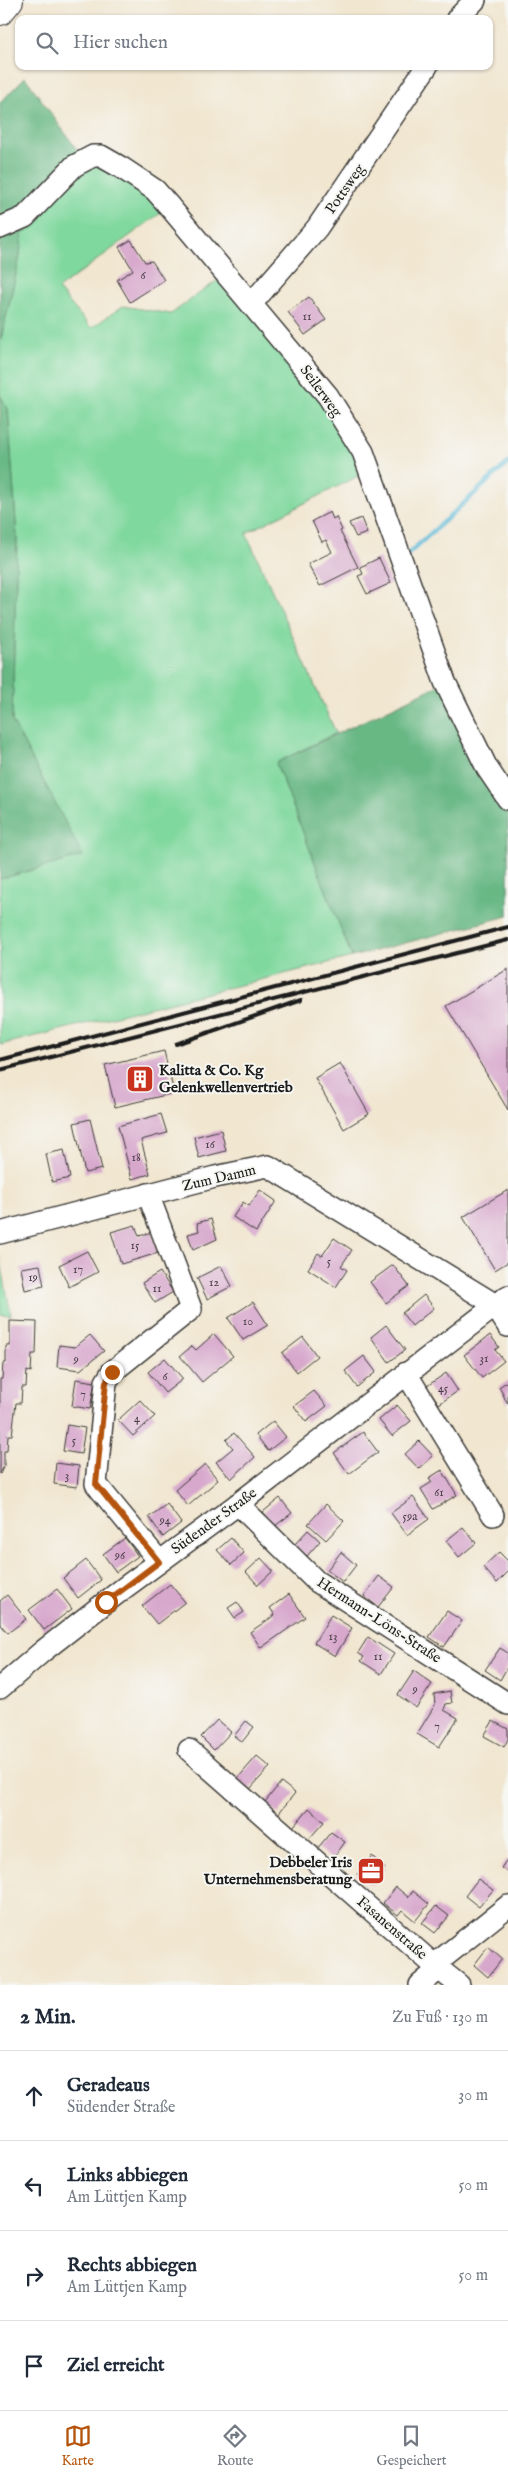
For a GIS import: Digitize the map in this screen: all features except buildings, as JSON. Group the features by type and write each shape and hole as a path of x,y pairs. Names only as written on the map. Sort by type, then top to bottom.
{"highway":[{"path":"0,11 9,0"}],"street":[{"path":"461,15 475,0"},
{"name":"Pottsweg","path":"252,303 317,228 424,70"},
{"name":"Seilerweg","path":"0,228 24,217 74,166 93,156 101,156 155,190 252,303 328,396 362,452 445,682 487,768 508,799"},
{"name":"Zum Damm","path":"0,1233 215,1177 268,1166 501,1300"},
{"path":"148,1194 191,1309 112,1372 106,1382 96,1484 159,1562"},
{"path":"501,1300 508,1326"},
{"name":"Südender Straße","path":"0,1688 43,1651 238,1504 501,1300"},
{"path":"406,1373 493,1515"},
{"name":"Hermann-Löns-Straße","path":"238,1504 316,1581 508,1704"},
{"name":"Fasanenstraße","path":"189,1750 436,1967 506,1911"},
{"path":"420,1985 436,1967 459,1985"}],"green space":[{"path":"25,77 83,158 0,222 0,103"},
{"path":"97,161 166,209 58,289 91,328 123,306 171,314 222,277 328,396 370,470 246,533 336,733 276,763 352,957 0,1045 0,879 82,856 12,721 17,538 8,409 0,395 0,343 19,261 24,224 76,170"},
{"path":"24,224 19,261 0,343 0,235"},
{"path":"0,395 8,409 17,538 12,721 83,856 0,879"},
{"path":"445,682 508,799 508,916 352,957 276,763"},
{"path":"0,1257 11,1315 0,1314"}],"waterway":[{"path":"406,556 508,463"}],"railway":[{"path":"0,1060 508,927"},
{"path":"0,1070 508,940"},
{"path":"176,1044 301,1000"}],"place":[{"name":"Kalitta & Co. Kg Gelenkwellenvertrieb","path":"140,1079"},
{"name":"Debbeler Iris Unternehmensberatung","path":"371,1871"}],"route":[{"path":"106,1602 159,1562 96,1484 106,1382 112,1372"}]}
